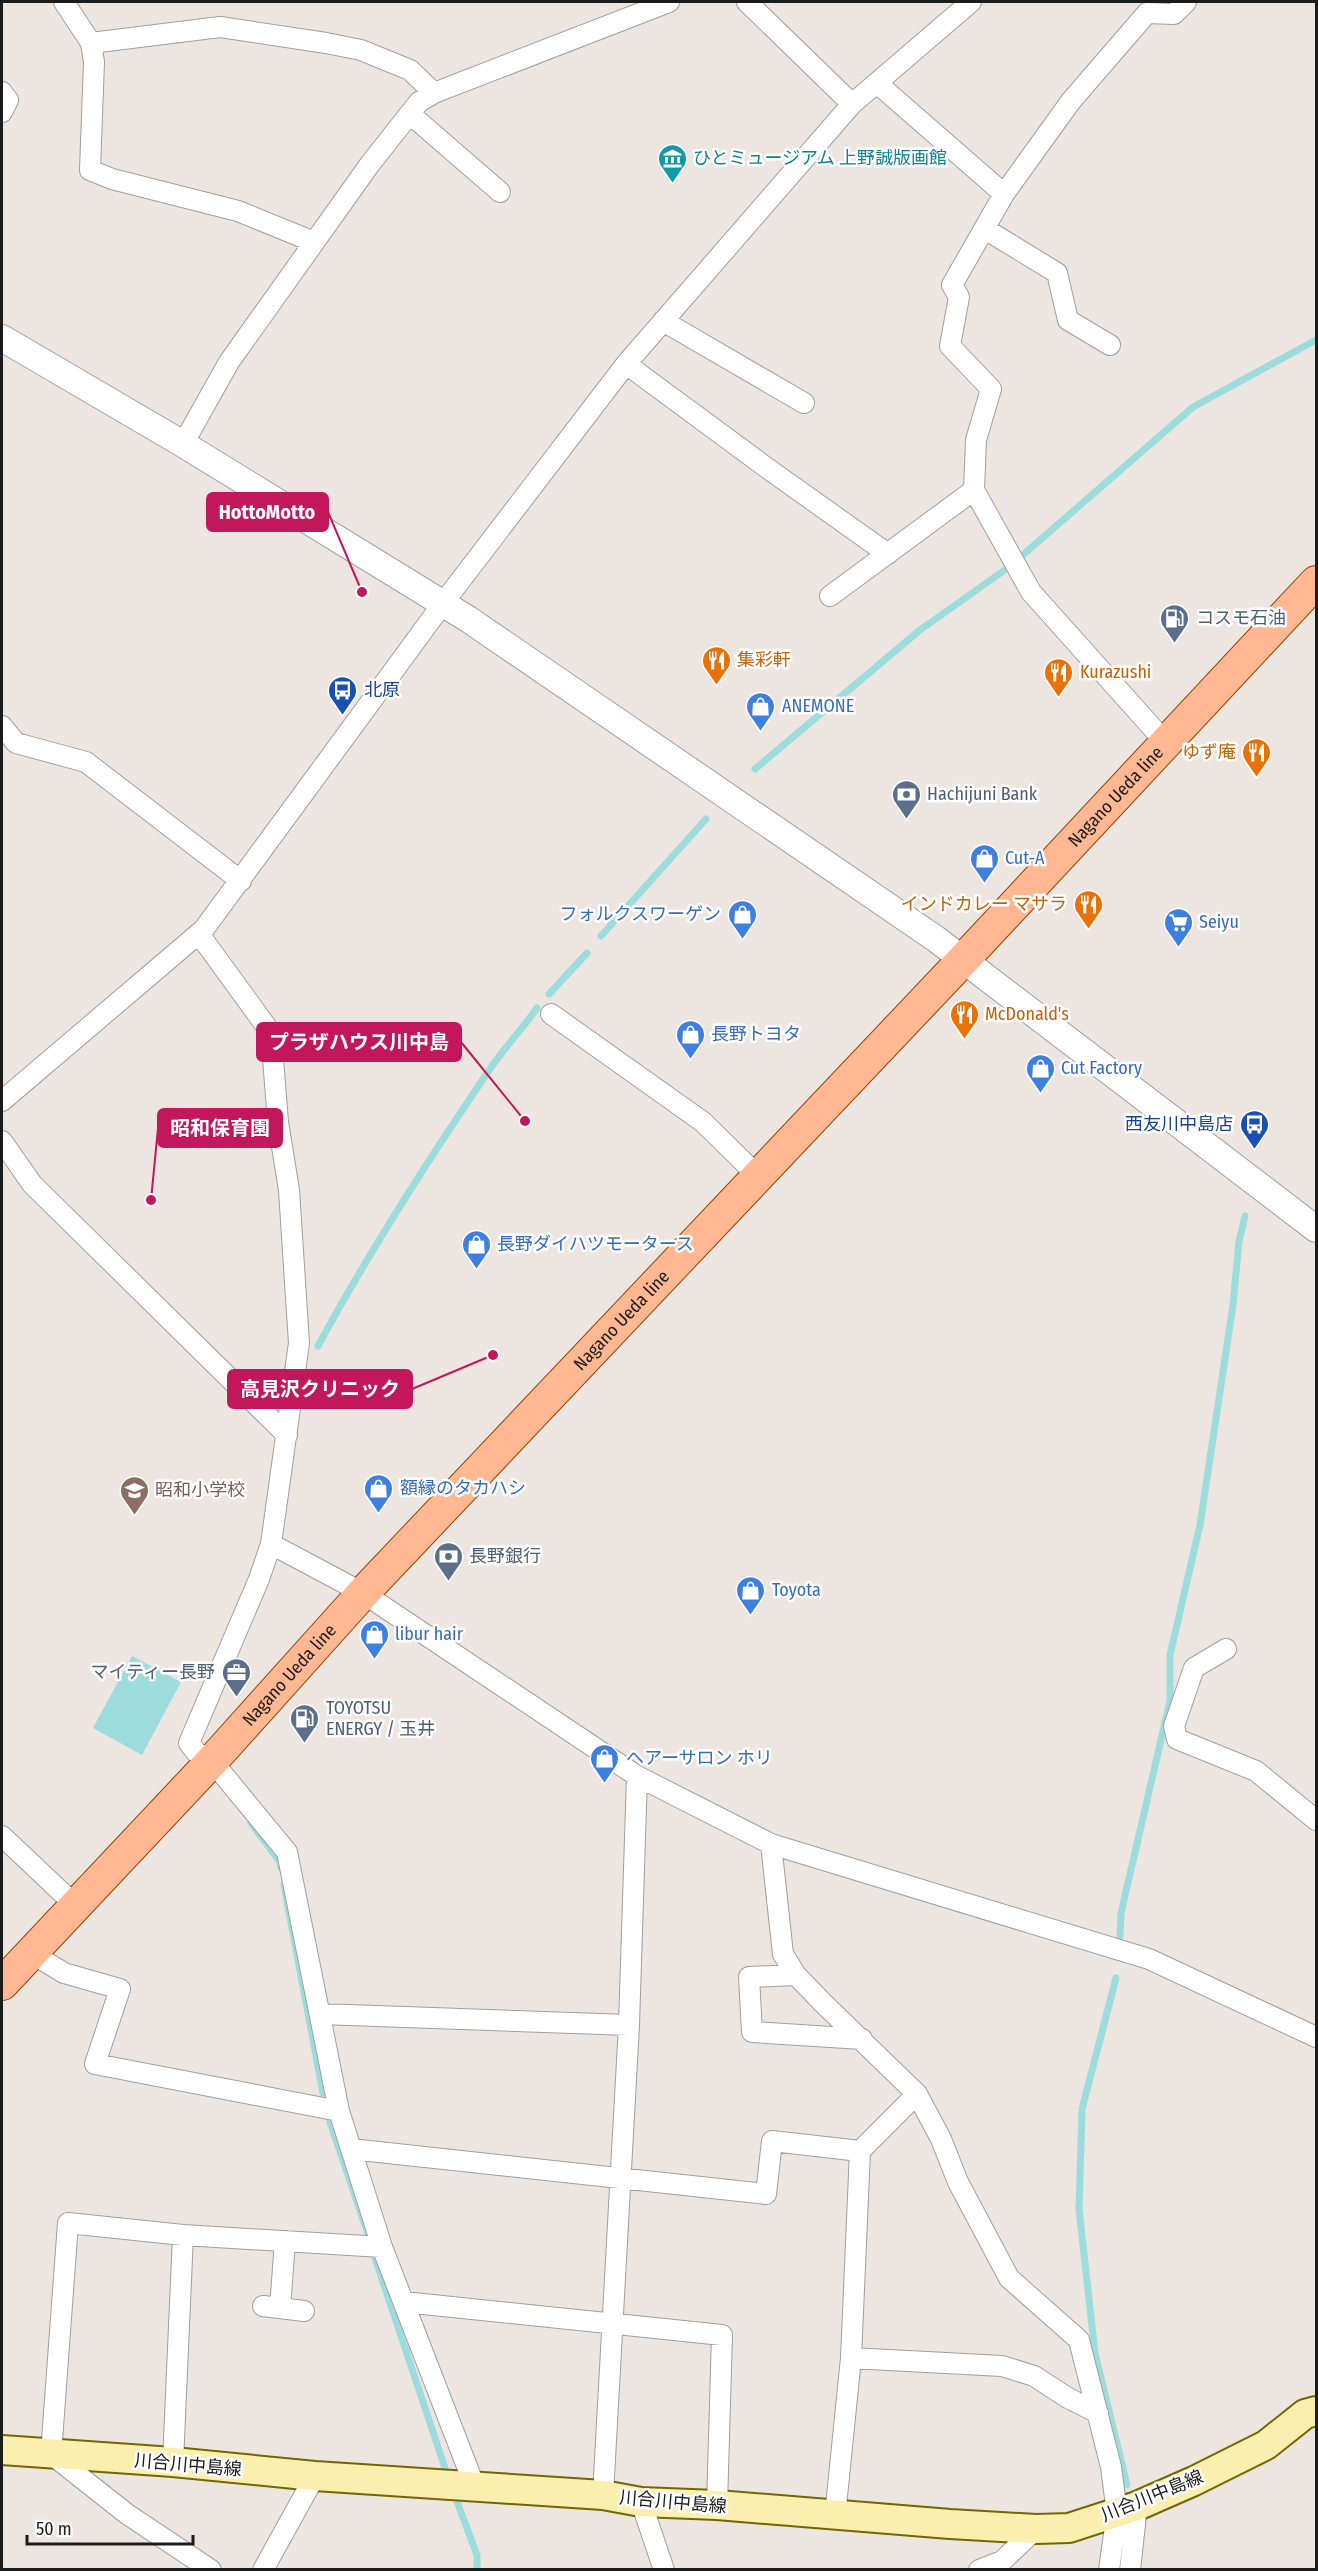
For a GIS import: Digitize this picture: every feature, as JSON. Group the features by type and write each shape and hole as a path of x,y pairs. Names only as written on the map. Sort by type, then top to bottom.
{"main road":[{"name":"Nagano Ueda line","path":"2,1984 212,1761 363,1593 963,960 1317,582"},
{"name":"川合川中島線","path":"2,2450 173,2462 315,2476 603,2495 641,2502 717,2505 835,2516 1036,2529 1069,2528 1127,2510 1266,2445 1305,2414 1317,2411"}],"street":[{"path":"64,2 91,43 94,62 90,170 112,179 238,211 314,242"},
{"path":"183,444 229,362 370,164 419,102 434,93 669,2"},
{"path":"747,2 852,104"},
{"path":"2,1101 199,934 241,881 444,602 626,364 852,104 878,84 970,2"},
{"path":"1166,743 1031,592 974,490 976,440 991,389 950,346 960,297 952,285 1004,194 1071,101 1147,13 1174,14 1186,2"},
{"path":"91,43 220,27 361,50 410,70 434,93"},
{"path":"878,84 1004,194"},
{"path":"2,92 8,100 2,112"},
{"path":"410,114 500,192"},
{"path":"985,229 1057,273 1068,320 1110,345"},
{"path":"663,321 804,403"},
{"path":"2,338 183,444 444,602 936,939 1317,1228"},
{"path":"626,364 766,468 888,554"},
{"path":"831,597 974,490"},
{"path":"2,726 16,743 86,762 241,881"},
{"path":"199,934 271,1033 278,1122 289,1190 299,1343 271,1544 259,1579 189,1743 196,1752 212,1761 287,1852 339,2111 382,2247 475,2487"},
{"path":"552,1014 703,1122 758,1176"},
{"path":"2,1141 32,1184 287,1435"},
{"path":"271,1544 363,1593 637,1776 771,1844 1149,1959 1317,2037"},
{"path":"1226,1649 1194,1668 1174,1726 1177,1739 1256,1771 1317,1820"},
{"path":"603,2495 629,2025 637,1776"},
{"path":"2,1836 75,1905"},
{"path":"771,1844 783,1954 796,1975 917,2094 941,2139 958,2182 1009,2278 1079,2340 1111,2467 1127,2510 1130,2570"},
{"path":"31,1953 64,1973 120,1989 94,2064 339,2111"},
{"path":"796,1975 749,1977 752,2032 862,2039"},
{"path":"320,2014 629,2025"},
{"path":"835,2516 851,2358 860,2151 917,2094"},
{"path":"351,2149 766,2194 772,2141 860,2151"},
{"path":"210,2570 127,2514 51,2454 68,2223 183,2235 382,2247"},
{"path":"173,2462 183,2235"},
{"path":"285,2241 272,2307 304,2311"},
{"path":"404,2302 722,2335 717,2505"},
{"path":"851,2358 1002,2366 1034,2376 1068,2398 1098,2413"},
{"path":"263,2570 315,2476"},
{"path":"641,2502 664,2570"},
{"path":"1109,2570 1127,2510"},
{"path":"979,2570 1002,2561 1036,2529"}],"water":[{"path":"132,1656 181,1682 142,1755 93,1728"}],"waterway":[{"path":"755,769 920,630 1009,567 1193,407 1316,340"},
{"path":"601,936 706,819"},
{"path":"549,994 587,953"},
{"path":"318,1346 358,1275 423,1169 492,1066 537,1008"},
{"path":"1120,1936 1121,1913 1170,1701 1170,1655 1200,1525 1233,1305 1239,1241 1245,1216"},
{"path":"251,1823 280,1862 281,1868"},
{"path":"284,1885 323,2093"},
{"path":"1116,1978 1082,2109 1079,2209 1095,2353 1127,2485"},
{"path":"330,2122 368,2234"},
{"path":"374,2255 446,2471"},
{"path":"455,2496 477,2555 477,2570"}],"place":[{"name":"ひとミュージアム 上野誠版画館","path":"672,184"},
{"name":"HottoMotto","path":"362,592"},
{"name":"コスモ石油","path":"1175,644"},
{"name":"集彩軒","path":"716,686"},
{"name":"Kurazushi","path":"1059,698"},
{"name":"北原","path":"343,716"},
{"name":"ANEMONE","path":"761,732"},
{"name":"ゆず庵","path":"1257,778"},
{"name":"Hachijuni Bank","path":"906,820"},
{"name":"Cut-A","path":"984,884"},
{"name":"インドカレー マサラ","path":"1088,930"},
{"name":"フォルクスワーゲン","path":"742,940"},
{"name":"Seiyu","path":"1178,948"},
{"name":"McDonald's","path":"964,1040"},
{"name":"長野トヨタ","path":"690,1060"},
{"name":"Cut Factory","path":"1040,1094"},
{"name":"プラザハウス川中島","path":"525,1121"},
{"name":"西友川中島店","path":"1254,1150"},
{"name":"昭和保育園","path":"151,1200"},
{"name":"長野ダイハツモータース","path":"476,1270"},
{"name":"高見沢クリニック","path":"493,1355"},
{"name":"額縁のタカハシ","path":"379,1514"},
{"name":"昭和小学校","path":"134,1516"},
{"name":"長野銀行","path":"448,1582"},
{"name":"Toyota","path":"751,1616"},
{"name":"libur hair","path":"374,1660"},
{"name":"マイティー長野","path":"236,1698"},
{"name":"TOYOTSU ENERGY / 玉井","path":"305,1744"},
{"name":"ヘアーサロン ホリ","path":"605,1784"}]}
